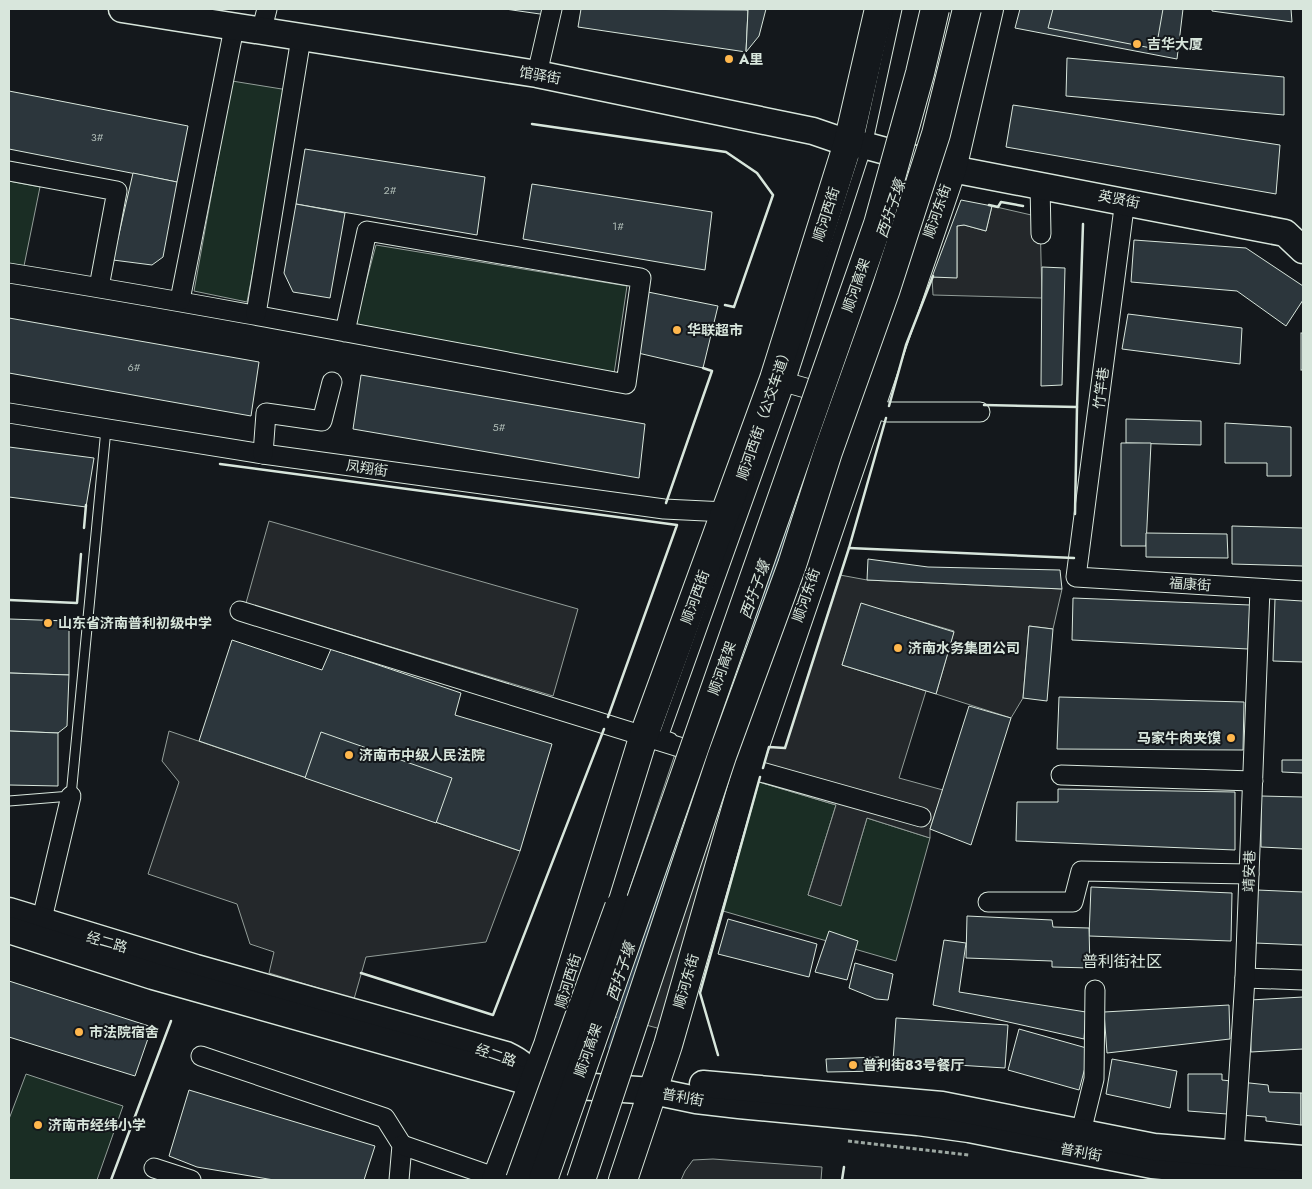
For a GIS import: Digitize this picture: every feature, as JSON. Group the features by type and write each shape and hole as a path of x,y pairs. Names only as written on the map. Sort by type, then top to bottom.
{"main road":[{"name":"顺河西街","path":"505,1179 533,1083 548,1045 644,735 726,512 782,381 858,144 879,9"},
{"name":"顺河高架","path":"543,1180 878,224 920,73 935,9"},
{"path":"581,1180 716,756 789,574 828,452 886,289 936,134 967,9"},
{"name":"顺河东街","path":"623,1180 653,1091 748,766 870,408 951,158 989,9"},
{"path":"505,1179 594,971 650,829 705,717"},
{"path":"597,1180 673,942 716,756"}],"street":[{"name":"馆驿街","path":"122,9 234,28 264,20 301,38 537,74 813,131 858,144 951,158"},
{"path":"537,74 552,9"},
{"path":"180,300 234,28"},
{"path":"256,314 301,38"},
{"name":"英贤街","path":"951,158 1040,184 1125,200 1294,241"},
{"path":"9,171 117,191 99,287"},
{"path":"1040,184 1041,234"},
{"name":"竹竿巷","path":"1076,577 1125,200"},
{"path":"9,273 180,300 345,332 626,384 641,278 367,232 345,332"},
{"path":"782,381 887,412 980,412"},
{"path":"263,454 266,413 322,421 332,382"},
{"name":"凤翔街","path":"9,413 263,454 664,509 726,512"},
{"name":"福康街","path":"1076,577 1303,591"},
{"name":"靖安巷","path":"1234,1153 1245,978 1260,589"},
{"path":"240,611 644,735 687,746 921,817"},
{"path":"1061,775 1253,780"},
{"path":"41,923 71,796"},
{"path":"988,902 1073,902 1081,871 1249,874"},
{"name":"经二路","path":"9,912 41,923 506,1055 521,1062 528,1069 533,1083"},
{"name":"经二路","path":"9,930 152,976 533,1083"},
{"path":"1245,978 1303,980"},
{"path":"1081,1132 1094,1078 1095,990"},
{"path":"202,1056 385,1118 402,1145 399,1180"},
{"path":"533,1083 653,1091"},
{"name":"普利街","path":"653,1091 698,1084 942,1105 1154,1147 1303,1159"},
{"name":"普利街","path":"653,1091 731,1104 927,1123 1152,1165 1303,1179"},
{"path":"402,1145 505,1179"},
{"path":"154,1168 191,1180"}],"lane":[{"path":"858,144 897,9"},
{"name":"顺河西街（公交车道）","path":"687,746 664,735 782,381"},
{"path":"9,801 71,796 106,429"}],"green space":[{"path":"232,81 288,90 247,302 194,291"},
{"path":"9,181 40,187 24,266 9,264"},
{"path":"376,245 627,286 614,374 355,324"},
{"path":"759,782 836,805 808,895 841,905 867,818 930,838 896,961 723,911"},
{"name":"济南市经纬小学","path":"26,1074 123,1106 97,1180 9,1180 9,1119"}],"shaded area":[{"path":"992,206 1040,217 1042,298 933,295 932,277 957,277 957,226 964,225 986,231"},
{"path":"269,521 578,609 553,696 246,603"},
{"path":"840,575 867,580 1062,589 1053,629 1029,626 1023,698 1011,718 936,694 954,631 861,604 842,665 926,691 899,778 943,790 930,829 930,838 867,818 841,906 808,895 836,805 759,782 769,747 785,748"},
{"path":"169,731 520,851 486,942 366,957 354,999 269,973 274,952 250,944 237,904 148,874 179,782 162,761"},
{"path":"675,754 736,771 661,1029 589,1010"},
{"path":"713,1159 822,1167 821,1180 681,1180 693,1160"}],"building":[{"path":"505,9 548,9 547,15"},
{"path":"581,9 748,10 746,52 578,27"},
{"path":"742,9 766,9 759,36 746,52 748,10"},
{"name":"吉华大厦","path":"1020,9 1183,9 1177,59 1015,28"},
{"path":"1053,9 1163,9 1156,49 1048,28"},
{"path":"1212,9 1291,9 1292,22 1212,11"},
{"path":"1067,58 1284,77 1284,115 1066,96"},
{"path":"9,91 188,126 177,182 9,149"},
{"path":"1013,105 1280,145 1276,194 1006,147"},
{"path":"305,149 485,177 477,235 296,204"},
{"path":"133,173 177,182 163,257 152,265 113,260"},
{"path":"532,184 712,212 705,270 523,239"},
{"path":"961,200 992,206 986,231 964,225 957,226 957,278 932,277"},
{"path":"296,204 345,213 330,298 293,292 284,273"},
{"path":"1134,240 1246,248 1303,286 1303,300 1286,326 1237,291 1131,282"},
{"path":"1042,267 1065,268 1062,385 1041,386"},
{"name":"华联超市","path":"648,292 718,306 703,368 638,353"},
{"path":"1128,314 1242,328 1240,364 1122,349"},
{"path":"9,318 259,362 251,416 9,373"},
{"path":"1301,333 1303,333 1303,370 1301,370"},
{"path":"361,375 645,424 639,478 353,429"},
{"path":"1126,419 1201,421 1201,445 1126,443"},
{"path":"1225,423 1291,427 1291,476 1267,476 1267,463 1225,463"},
{"path":"1121,443 1151,443 1146,546 1121,546"},
{"path":"9,447 94,458 86,507 9,497"},
{"path":"1232,526 1303,528 1303,566 1232,564"},
{"path":"1146,533 1227,534 1228,558 1146,557"},
{"path":"868,559 928,567 1060,570 1062,589 867,580"},
{"path":"1073,598 1250,605 1248,649 1072,640"},
{"path":"1275,599 1303,599 1303,662 1273,661"},
{"name":"济南水务集团公司","path":"861,603 954,632 936,694 842,665"},
{"path":"9,619 69,621 69,675 9,673"},
{"path":"1029,626 1053,629 1047,701 1023,698"},
{"path":"232,640 322,670 331,649 461,693 455,715 552,744 520,851 199,741"},
{"path":"9,673 69,675 67,726 58,733 9,731"},
{"path":"1059,697 1244,702 1243,750 1057,749"},
{"path":"969,706 1011,718 971,845 930,829"},
{"path":"9,731 58,733 58,786 9,785"},
{"name":"济南市中级人民法院","path":"321,732 452,778 436,823 305,778"},
{"path":"1282,760 1303,760 1303,773 1282,772"},
{"path":"1058,789 1235,792 1235,850 1016,841 1017,802 1058,802"},
{"path":"1261,796 1303,797 1303,849 1261,847"},
{"path":"1091,887 1232,893 1231,941 1089,936"},
{"path":"1257,890 1303,892 1303,945 1255,943"},
{"path":"967,916 1052,920 1053,927 1089,928 1090,968 1052,967 1052,961 966,958"},
{"path":"728,919 817,944 809,977 718,954"},
{"path":"829,931 858,941 847,980 815,972"},
{"path":"944,940 966,943 959,992 1086,1012 1084,1039 933,1005"},
{"path":"855,963 893,974 888,1000 876,999 849,988"},
{"name":"市法院宿舍","path":"9,981 152,1027 135,1076 9,1037"},
{"path":"1303,997 1303,1049 1251,1052 1250,1000"},
{"path":"1229,1005 1230,1039 1107,1053 1104,1012"},
{"path":"896,1018 1008,1025 1005,1068 893,1061"},
{"path":"1019,1029 1090,1049 1079,1090 1008,1070"},
{"name":"普利街83号餐厅","path":"879,1057 881,1071 827,1072 826,1059"},
{"path":"1112,1059 1177,1071 1170,1108 1106,1094"},
{"path":"1188,1074 1222,1074 1222,1080 1268,1085 1269,1092 1301,1093 1301,1125 1266,1121 1266,1117 1188,1111"},
{"path":"189,1090 375,1146 364,1180 274,1180 197,1167 169,1156"},
{"path":"1301,1093 1303,1093 1303,1125 1301,1125"}],"waterway":[{"name":"西圩子壕","path":"730,694 796,508"},
{"name":"西圩子壕","path":"611,1047 629,987 698,784"}],"wall":[{"path":"532,124 726,152 757,173 773,195 734,307 725,305"},
{"path":"989,205 998,207 1001,202 1023,206"},
{"path":"1077,407 1083,224"},
{"path":"889,406 906,345 933,276"},
{"path":"666,503 712,371 703,368"},
{"path":"984,405 1077,407 1075,514"},
{"path":"763,768 769,747 785,748 849,548 886,418"},
{"path":"220,464 677,525 608,717"},
{"path":"84,528 86,505"},
{"path":"849,548 1074,558"},
{"path":"9,600 77,603 81,554"},
{"path":"361,973 493,1015 604,729"},
{"path":"718,1055 700,993 760,777"},
{"path":"111,1180 171,1021"},
{"path":"842,1180 844,1167"}],"place":[{"name":"吉华大厦","path":"1137,44"},
{"name":"A里","path":"729,59"},
{"name":"华联超市","path":"677,330"},
{"name":"山东省济南普利初级中学","path":"48,623"},
{"name":"济南水务集团公司","path":"898,648"},
{"name":"马家牛肉夹馍","path":"1231,738"},
{"name":"济南市中级人民法院","path":"349,755"},
{"name":"市法院宿舍","path":"79,1032"},
{"name":"普利街83号餐厅","path":"853,1065"},
{"name":"济南市经纬小学","path":"38,1125"}],"district":[{"name":"普利街社区","path":"1122,961"}]}
